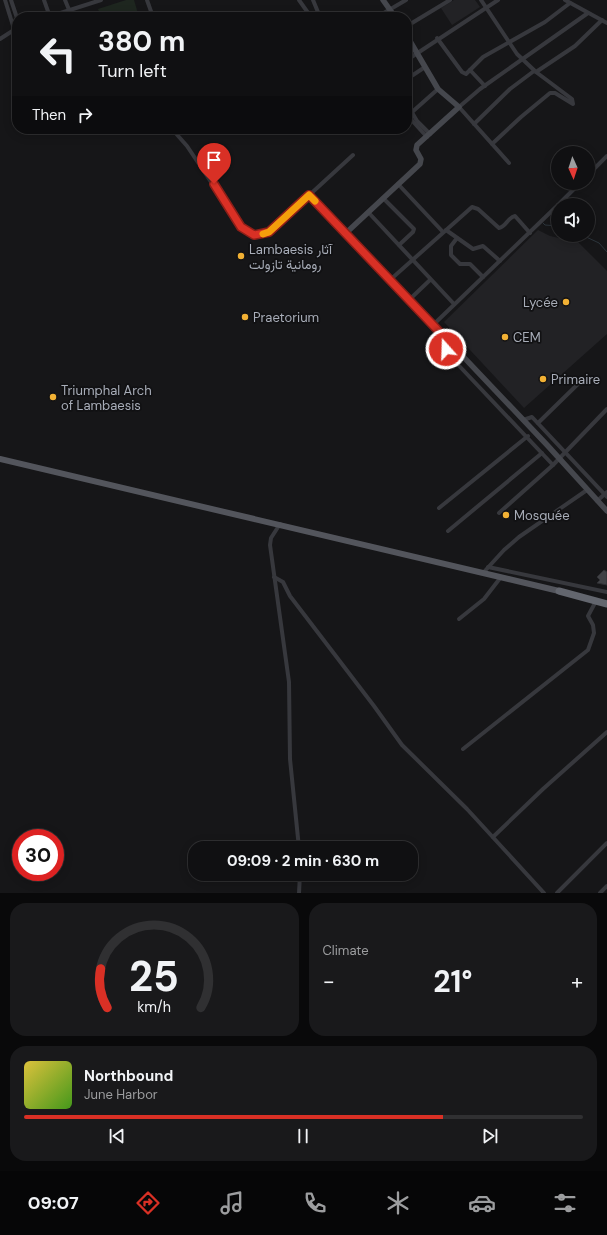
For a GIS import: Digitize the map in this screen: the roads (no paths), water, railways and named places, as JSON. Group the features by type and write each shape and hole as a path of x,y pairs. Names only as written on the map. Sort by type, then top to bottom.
{"highway":[{"path":"559,591 596,601 607,602"},
{"path":"559,591 607,602"}],"main road":[{"path":"0,459 559,591"}],"street":[{"path":"5,0 12,18"},
{"path":"11,0 15,12"},
{"path":"44,0 48,12"},
{"path":"65,0 68,10"},
{"path":"83,0 84,6"},
{"path":"63,12 101,0"},
{"path":"147,0 151,12"},
{"path":"300,0 307,12"},
{"path":"313,0 318,12"},
{"path":"383,0 392,12"},
{"path":"385,12 406,0"},
{"path":"412,23 450,0"},
{"path":"480,0 523,60 535,72 572,99 573,104 570,104 555,93 550,93 521,116 492,144"},
{"path":"412,56 498,0"},
{"path":"438,38 462,72 466,74 483,57 545,22 568,1 606,22 575,46 510,89 474,124"},
{"path":"346,233 421,162 416,148 428,135 485,86 588,13"},
{"path":"0,39 12,32"},
{"path":"412,45 438,89 459,107 509,163"},
{"path":"412,76 425,67"},
{"path":"470,70 485,86"},
{"path":"412,111 438,89"},
{"path":"412,117 428,135"},
{"path":"176,134 187,146 241,227 254,235 269,232 353,155"},
{"path":"595,168 607,156"},
{"path":"398,184 445,231 473,250 484,246 500,261"},
{"path":"565,198 573,190"},
{"path":"309,195 523,420 607,511"},
{"path":"383,198 414,229 413,232 398,245"},
{"path":"390,280 473,206 499,228 513,216 530,233"},
{"path":"368,212 454,304"},
{"path":"433,325 551,212"},
{"path":"457,238 451,246 451,255 460,264 470,264 483,277"},
{"path":"409,300 430,280"},
{"path":"450,343 446,349 447,353 528,436 554,465"},
{"path":"538,423 579,383"},
{"path":"499,512 554,465 607,409"},
{"path":"523,420 532,417 565,454 606,495 597,501"},
{"path":"439,508 528,436"},
{"path":"448,531 542,453"},
{"path":"483,573 504,550 519,537 543,521 554,511 587,490"},
{"path":"280,524 270,541 289,682 290,759 298,841"},
{"path":"488,567 607,592"},
{"path":"274,577 283,582 290,596 402,745 493,837 544,893"},
{"path":"459,619 484,599 501,577"},
{"path":"463,749 588,650 594,633 594,627 588,616 596,601"},
{"path":"493,837 543,789 607,732"},
{"path":"557,893 607,843"},
{"path":"299,893 300,881"},
{"path":"600,893 607,886"}],"waterway":[{"path":"543,223 545,225 551,225"},
{"path":"595,241 599,243 607,252"}],"place":[{"name":"Lambaesis آثار رومانية تازولت","path":"241,256"},
{"name":"Lycée","path":"566,302"},
{"name":"Praetorium","path":"245,317"},
{"name":"CEM","path":"505,337"},
{"name":"Primaire","path":"543,379"},
{"name":"Triumphal Arch of Lambaesis","path":"53,397"},
{"name":"Mosquée","path":"506,515"}]}
